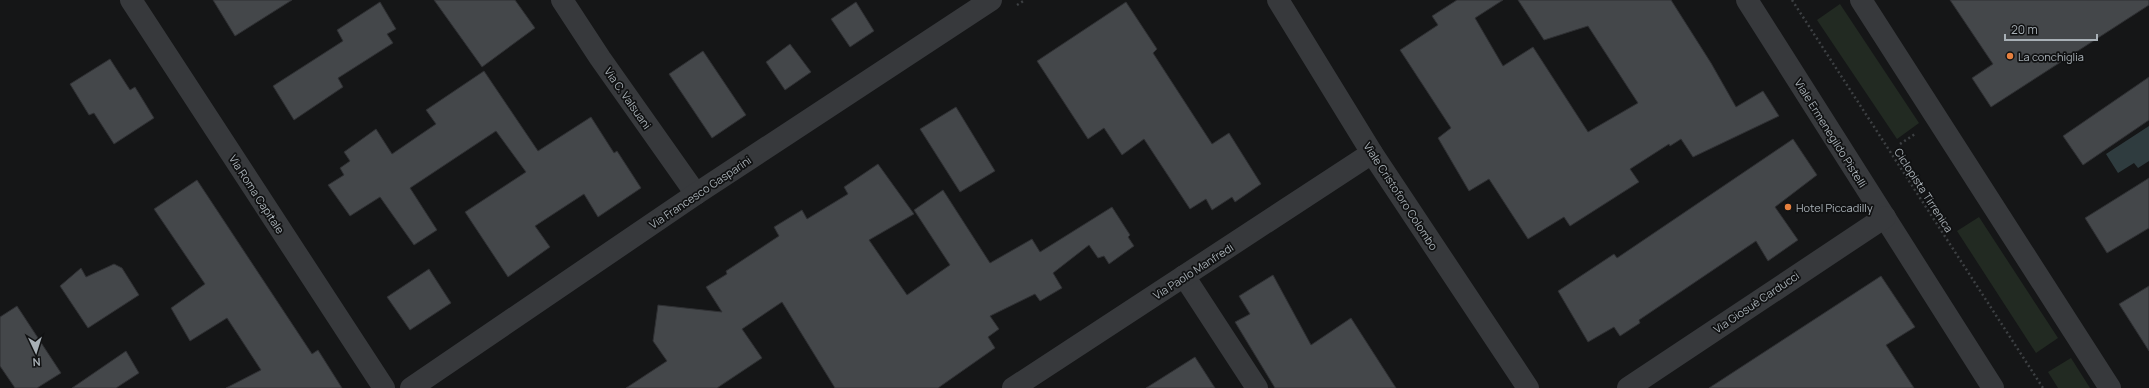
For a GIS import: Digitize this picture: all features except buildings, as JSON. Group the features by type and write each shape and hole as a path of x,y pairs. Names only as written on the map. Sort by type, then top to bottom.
{"street":[{"name":"Via Roma Capitale","path":"131,0 384,388"},
{"name":"Via C. Valsuani","path":"562,0 600,58 696,194"},
{"name":"Via Francesco Gasparini","path":"412,388 696,194 991,0"},
{"name":"Viale Cristoforo Colombo","path":"1278,0 1372,153 1528,388"},
{"name":"Viale Ermenegildo Pistelli","path":"1747,0 1994,388"},
{"path":"1861,0 2110,388"},
{"name":"Via Paolo Manfredi","path":"1013,388 1372,153"},
{"name":"Via Giosuè Carducci","path":"1628,388 1885,217"},
{"path":"1184,276 1257,388"}],"path":[{"name":"Ciclopista Tirrenica","path":"1792,0 2043,388"}],"shaded area":[{"path":"1840,4 1919,123 1897,139 1817,20"},
{"path":"2149,126 2149,161 2138,168 2134,163 2118,173 2106,154"},
{"path":"1979,217 2058,338 2036,353 1957,231"},
{"path":"2071,358 2090,388 2058,388 2048,372"}],"place":[{"name":"La conchiglia","path":"2010,56"},
{"name":"Hotel Piccadilly","path":"1788,207"}]}
